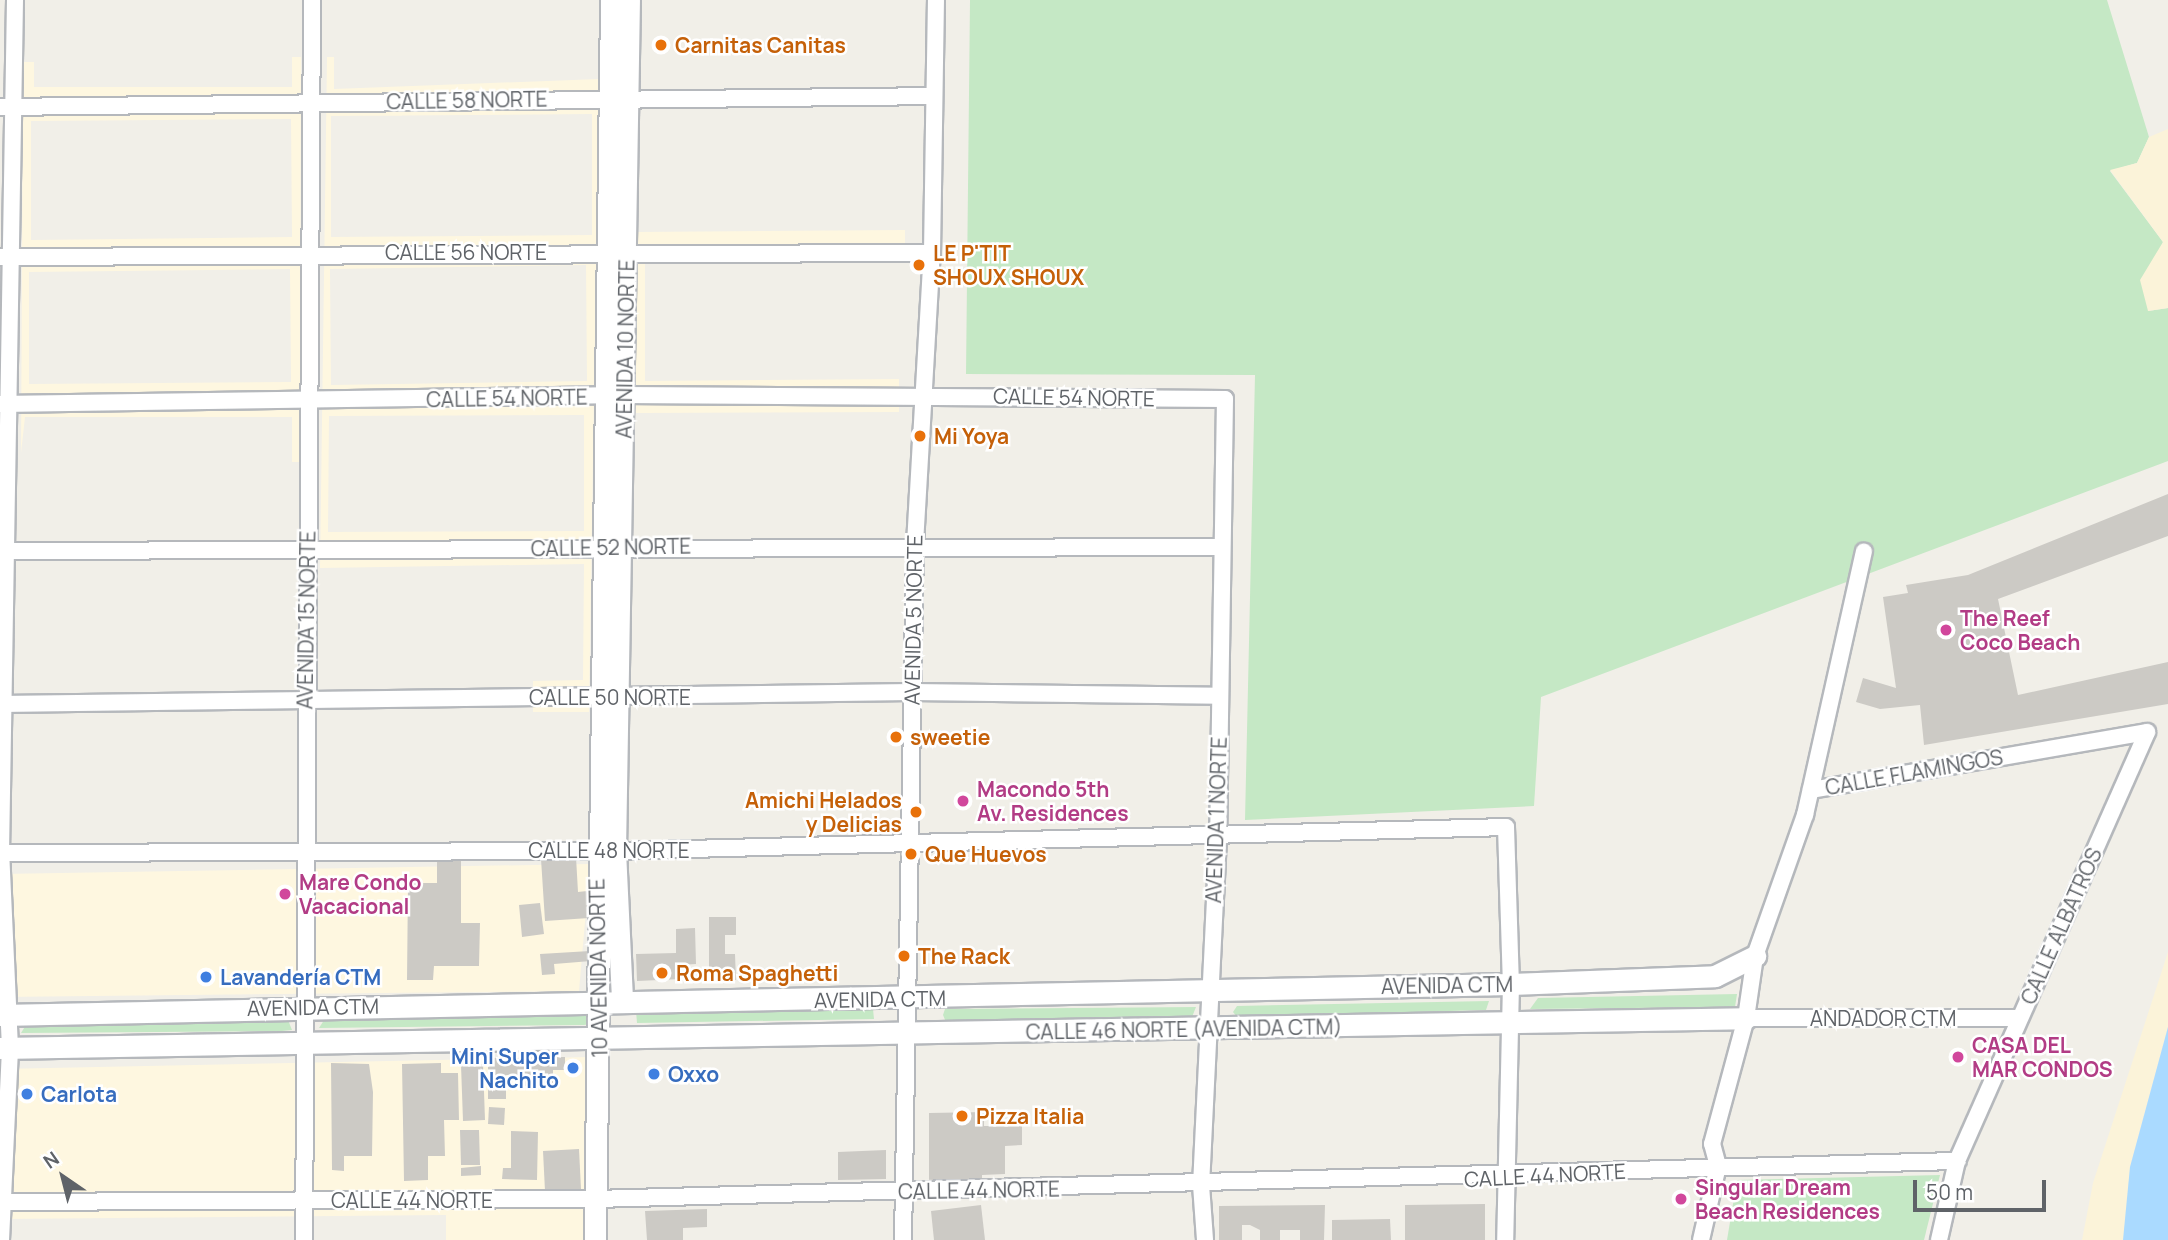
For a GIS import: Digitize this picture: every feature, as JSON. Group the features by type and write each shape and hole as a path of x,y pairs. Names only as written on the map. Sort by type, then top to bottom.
{"main road":[{"name":"AVENIDA 10 NORTE","path":"611,0 619,97"},
{"name":"AVENIDA 10 NORTE","path":"609,697 603,547 615,396 619,97 629,0"},
{"name":"AVENIDA 10 NORTE","path":"609,697 625,545 615,396"},
{"name":"10 AVENIDA NORTE","path":"595,1240 601,1034 599,1002 609,697"},
{"name":"10 AVENIDA NORTE","path":"606,850 622,999"},
{"name":"AVENIDA CTM","path":"4,1015 599,1002 622,999 884,1001 1206,990 1511,984 1715,976 1755,956"},
{"path":"884,1001 885,1028"},
{"name":"CALLE 46 NORTE (AVENIDA CTM)","path":"623,1034 885,1028 909,1033 1205,1029 1746,1018"},
{"name":"AVENIDA CTM","path":"5,1048 623,1034"}],"street":[{"path":"1,1240 5,1048 0,853 7,107 15,0"},
{"name":"AVENIDA 15 NORTE","path":"304,1240 308,1007 302,850 310,400 308,103 312,0"},
{"name":"AVENIDA 5 NORTE","path":"903,1240 911,999 910,844 915,544 920,395 932,253 936,0"},
{"name":"CALLE 58 NORTE","path":"7,107 619,97 934,96"},
{"name":"CALLE 56 NORTE","path":"6,257 616,251 932,253"},
{"name":"CALLE 54 NORTE","path":"5,404 615,396 920,395 1225,399"},
{"name":"AVENIDA 1 NORTE","path":"1205,1240 1201,1185 1206,990 1219,838 1225,399"},
{"name":"CALLE 52 NORTE","path":"3,551 307,552 625,545 915,544 1223,547"},
{"path":"1811,790 1864,552"},
{"name":"CALLE 50 NORTE","path":"3,704 912,692 1220,696"},
{"name":"CALLE FLAMINGOS","path":"1701,1240 1718,1166 1712,1144 1746,1018 1755,956 1811,790 2147,732"},
{"name":"CALLE ALBATROS","path":"1939,1240 1957,1161 2147,732"},
{"name":"CALLE 48 NORTE","path":"0,853 606,850 1219,838 1506,827 1511,984"},
{"path":"1505,1240 1511,984"},
{"name":"ANDADOR CTM","path":"1746,1018 2019,1018"},
{"name":"CALLE 44 NORTE","path":"1,1202 595,1199 622,1194 904,1192 1201,1185 1508,1177 1718,1166 1957,1161"}],"shaded area":[{"path":"292,57 301,57 300,462 292,462 292,417 25,417 21,453 23,62 34,62 34,87 292,87","holes":["291,119 292,237 31,240 31,121","290,269 291,382 29,384 29,272"]},
{"path":"327,57 334,57 334,89 599,79 589,712 533,712 533,681 583,680 584,564 320,568","holes":["592,114 592,235 331,237 331,116","586,265 587,381 331,385 330,269","584,415 584,531 328,532 329,416"]},
{"path":"905,230 905,261 645,264 645,381 899,379 899,412 636,413 636,232"},
{"path":"590,864 579,991 0,997 0,874"},
{"path":"589,1057 583,1240 446,1240 446,1215 0,1219 0,1069"}],"green space":[{"path":"970,0 2107,0 2149,137 2137,163 2110,171 2163,242 2148,311 2168,308 2168,461 1541,697 1534,806 1245,820 1255,375 966,374"},
{"path":"1737,994 1735,1007 1530,1009 1538,998"},
{"path":"1489,1001 1486,1010 1237,1017 1233,1012 1237,1006"},
{"path":"1196,1007 1192,1017 946,1022 943,1015 945,1009"},
{"path":"873,1009 874,1019 637,1023 636,1011"},
{"path":"587,1013 591,1024 584,1025 319,1028 326,1017"},
{"path":"288,1020 292,1030 21,1033 26,1025"},
{"path":"1940,1175 1924,1240 1727,1240 1737,1180"}],"sand":[{"path":"2168,129 2168,308 2148,311 2140,280 2163,242 2110,170 2137,163 2149,137"},
{"path":"2168,952 2168,1027 2130,1167 2128,1223 2123,1240 2082,1240 2093,1183"}],"water":[{"path":"2168,1027 2168,1240 2123,1240 2130,1167"}],"building":[{"name":"The Reef Coco Beach","path":"2168,494 2168,536 1998,599 2018,695 2168,662 2168,704 1924,745 1920,705 1880,709 1856,702 1863,678 1896,688 1883,597 1908,593 1906,585 1968,575"},
{"path":"576,857 578,892 587,891 589,918 545,921 541,859"},
{"path":"437,859 461,859 461,923 480,923 479,966 434,966 433,980 407,980 408,883 437,883"},
{"path":"540,903 544,934 522,937 519,905"},
{"path":"709,917 736,917 736,935 725,935 725,954 735,954 736,980 709,980"},
{"path":"695,928 696,964 680,965 681,979 637,981 636,954 676,953 676,929"},
{"path":"590,951 591,961 554,964 555,974 542,975 540,954"},
{"path":"565,1057 565,1070 553,1070 553,1086 519,1086 519,1075 506,1075 506,1099 488,1099 488,1058"},
{"path":"331,1063 369,1064 373,1092 372,1156 344,1156 344,1171 332,1170"},
{"path":"441,1063 441,1073 458,1073 459,1120 444,1120 445,1156 428,1156 428,1180 404,1181 402,1064"},
{"path":"483,1064 485,1120 463,1121 461,1065"},
{"path":"489,1107 505,1108 504,1125 488,1124"},
{"path":"984,1112 984,1126 1022,1126 1022,1145 1005,1146 1005,1174 982,1175 982,1187 929,1184 929,1113"},
{"path":"460,1130 479,1130 480,1165 461,1165"},
{"path":"511,1131 538,1132 537,1180 502,1179 503,1168 511,1168"},
{"path":"579,1149 581,1189 545,1191 543,1151"},
{"path":"886,1150 886,1179 838,1180 838,1152"},
{"path":"481,1166 481,1175 461,1176 461,1168"},
{"path":"1485,1204 1485,1240 1405,1240 1405,1205"},
{"path":"981,1205 985,1240 934,1240 931,1211"},
{"path":"1325,1205 1324,1240 1300,1240 1300,1230 1280,1230 1280,1240 1260,1240 1260,1230 1250,1225 1242,1225 1242,1240 1219,1240 1219,1206"},
{"path":"707,1209 707,1227 683,1228 683,1240 647,1240 645,1211"},
{"path":"1390,1219 1391,1240 1332,1240 1332,1220"}],"place":[{"name":"Carnitas Canitas","path":"661,45"},
{"name":"LE P'TIT SHOUX SHOUX","path":"919,265"},
{"name":"Mi Yoya","path":"920,436"},
{"name":"The Reef Coco Beach","path":"1946,630"},
{"name":"sweetie","path":"896,737"},
{"name":"Macondo 5th Av. Residences","path":"963,801"},
{"name":"Amichi Helados y Delicias","path":"916,812"},
{"name":"Que Huevos","path":"911,854"},
{"name":"Mare Condo Vacacional","path":"285,894"},
{"name":"The Rack","path":"904,956"},
{"name":"Roma Spaghetti","path":"662,973"},
{"name":"Lavandería CTM","path":"206,977"},
{"name":"CASA DEL MAR CONDOS","path":"1958,1057"},
{"name":"Mini Super Nachito","path":"573,1068"},
{"name":"Oxxo","path":"654,1074"},
{"name":"Carlota","path":"27,1094"},
{"name":"Pizza Italia","path":"962,1116"},
{"name":"Singular Dream Beach Residences","path":"1681,1199"}]}
